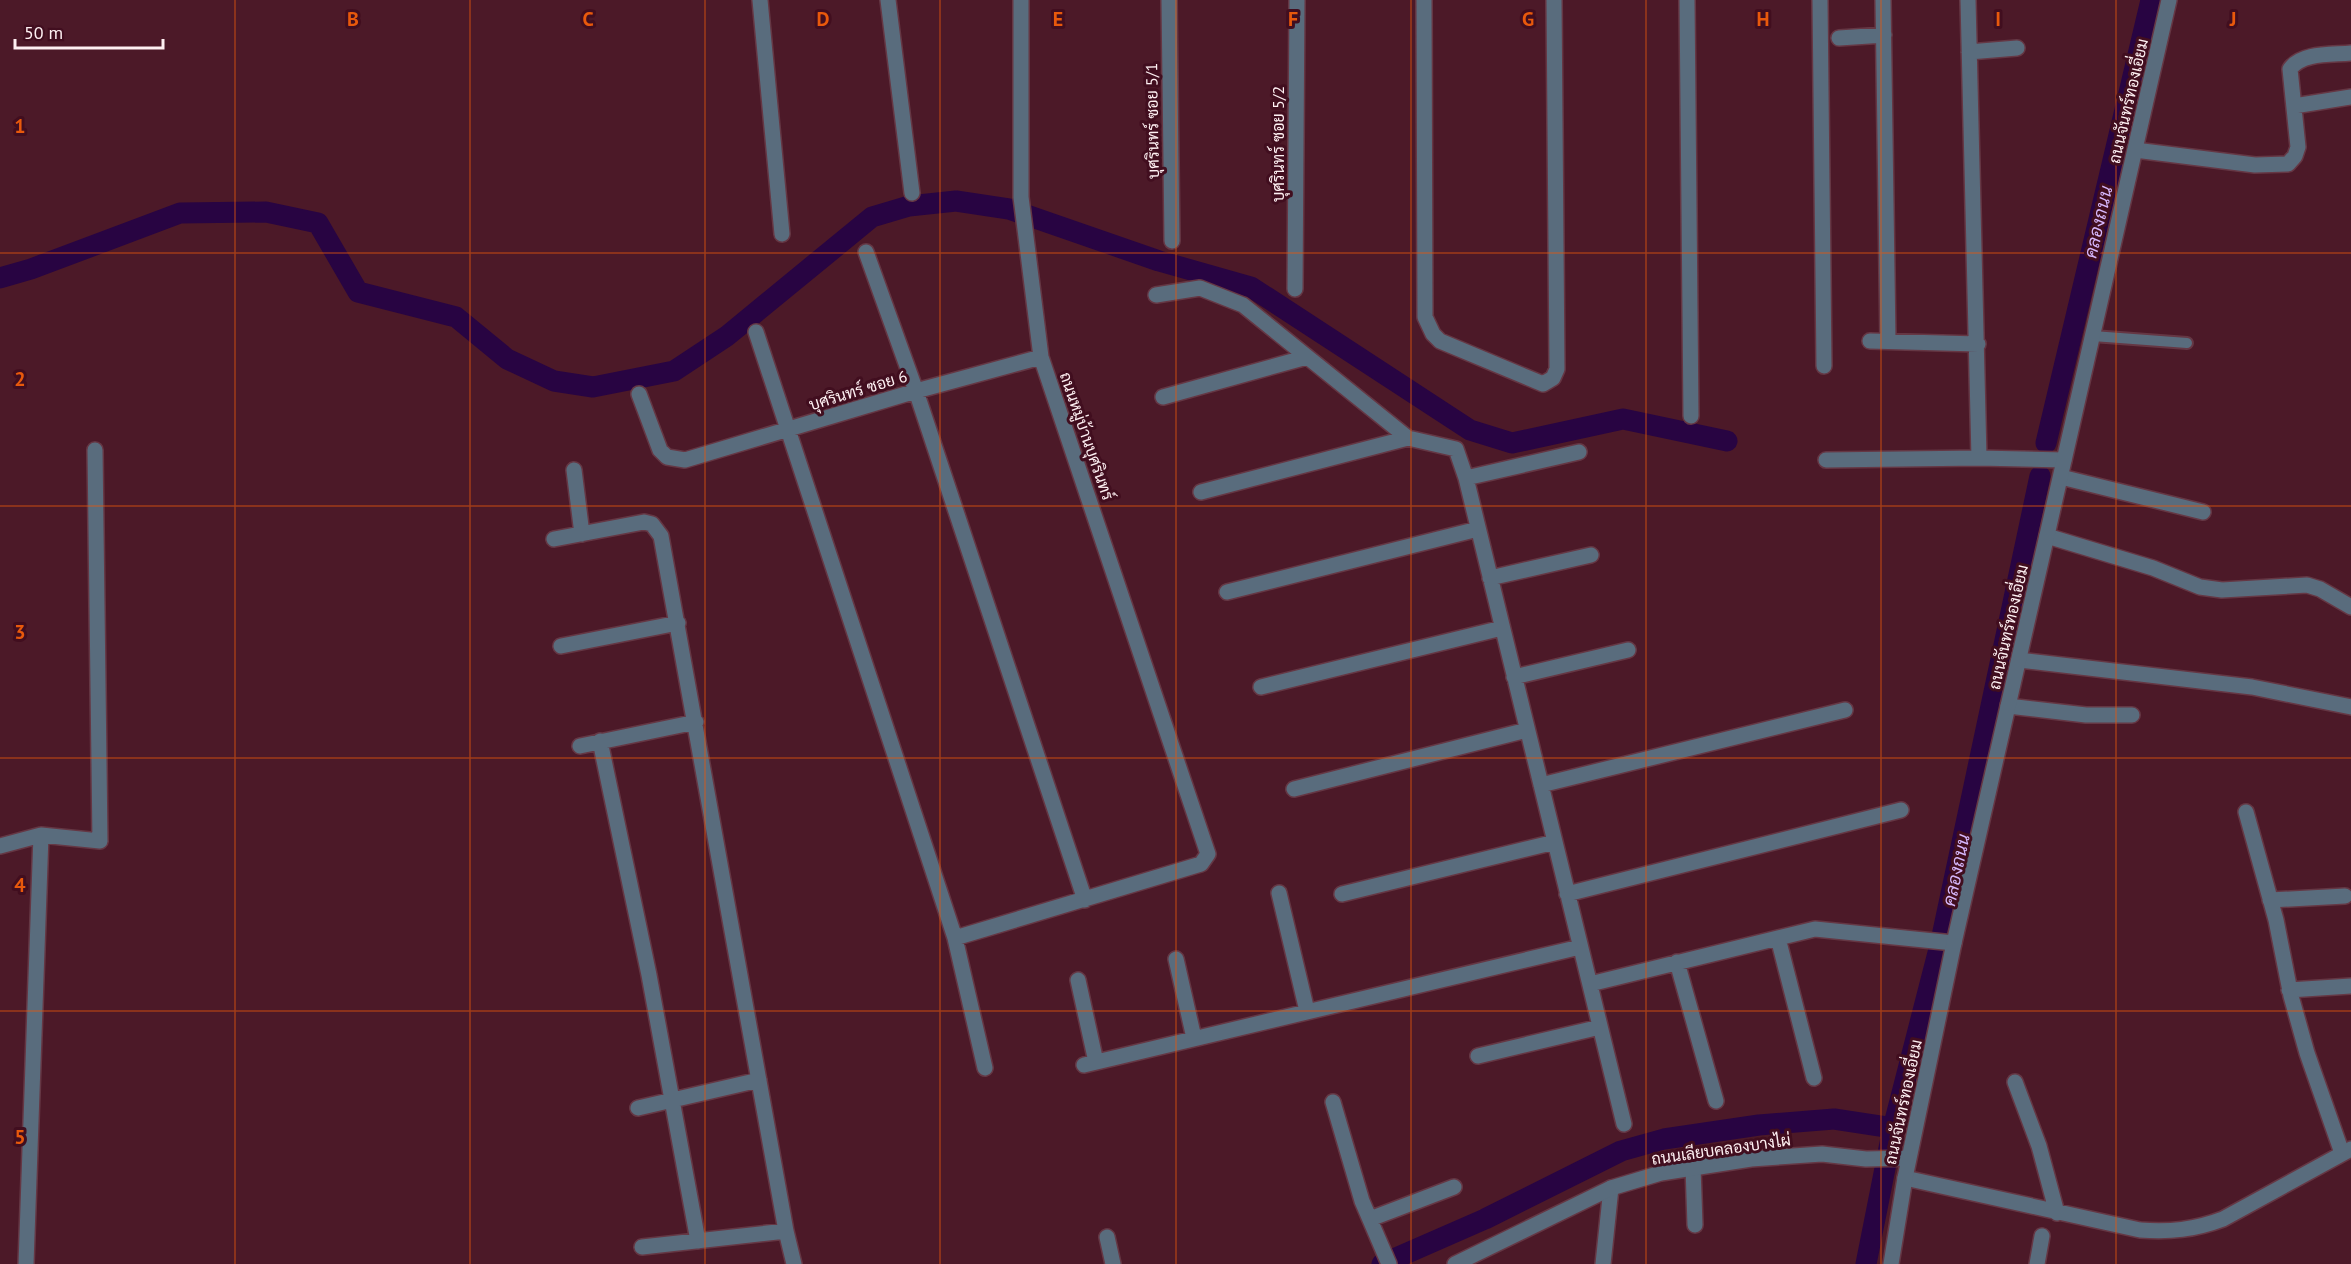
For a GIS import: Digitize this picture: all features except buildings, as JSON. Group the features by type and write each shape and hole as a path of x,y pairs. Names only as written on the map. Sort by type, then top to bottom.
{"street":[{"path":"760,0 782,234"},
{"path":"888,0 912,193"},
{"name":"ถนนหมู่บ้านบุศรินทร์","path":"1021,0 1021,197 1041,357 1207,849 1206,860 1201,864 1085,900"},
{"name":"บุศรินทร์ ซอย 5/1","path":"1169,0 1172,241"},
{"name":"บุศรินทร์ ซอย 5/2","path":"1295,289 1297,0"},
{"path":"1424,0 1425,317 1433,334 1440,341 1543,384 1553,378 1557,369 1554,0"},
{"path":"1687,0 1691,416"},
{"path":"1820,0 1824,366"},
{"path":"1883,0 1888,341"},
{"path":"1968,0 1979,458"},
{"name":"ถนนจันทร์ทองเอี่ยม","path":"1891,1264 1905,1178 1902,1159 1954,943 2169,0"},
{"path":"1839,38 1884,34"},
{"path":"1969,52 2017,48"},
{"path":"2135,150 2255,165 2288,165 2298,147 2290,69 2295,62 2314,56 2351,53"},
{"path":"2294,106 2351,97"},
{"path":"866,252 916,391 1085,900 955,938"},
{"path":"1156,295 1200,288 1243,306 1408,438 1456,449 1466,478 1624,1124"},
{"path":"756,332 790,429 955,938 986,1068"},
{"path":"1870,341 1978,344"},
{"name":"บุศรินทร์ ซอย 6","path":"639,394 660,450 667,457 685,460 916,391 1041,357"},
{"path":"1163,397 1307,357"},
{"path":"1201,492 1408,438"},
{"path":"0,846 41,835 100,841 95,450"},
{"path":"1466,478 1579,452"},
{"path":"1826,460 2016,458 2064,460"},
{"path":"574,470 582,534"},
{"path":"2061,477 2203,512"},
{"path":"554,539 644,522 652,524 661,536 786,1231 794,1264"},
{"path":"1227,592 1478,529"},
{"path":"2047,536 2153,568 2200,587 2223,590 2307,585 2320,589 2351,607"},
{"path":"1490,578 1591,555"},
{"path":"561,646 678,623"},
{"path":"1261,687 1502,628"},
{"path":"1514,676 1628,650"},
{"path":"2019,660 2252,687 2351,707"},
{"path":"2008,706 2086,715 2132,714"},
{"path":"1541,785 1845,710"},
{"path":"580,746 696,722"},
{"path":"1294,789 1527,730"},
{"path":"600,741 673,1100 698,1241"},
{"path":"1568,894 1901,810"},
{"path":"1905,1178 2140,1230 2170,1232 2200,1228 2223,1218 2346,1151 2307,1053 2289,990 2270,900 2246,812"},
{"path":"26,1264 41,835"},
{"path":"1342,894 1555,842"},
{"path":"1280,893 1307,1011"},
{"path":"2270,900 2345,896"},
{"path":"1590,984 1815,929 1954,943"},
{"path":"1778,938 1814,1078"},
{"path":"1078,980 1090,1064 1580,946"},
{"path":"1176,959 1194,1038"},
{"path":"1677,963 1716,1101"},
{"path":"2289,990 2351,986"},
{"path":"1478,1056 1600,1027"},
{"path":"638,1108 759,1080"},
{"path":"2015,1082 2038,1146 2057,1213"},
{"path":"1333,1101 1370,1219 1389,1264"},
{"name":"ถนนเลียบคลองบางไผ่","path":"1455,1264 1611,1188 1693,1167 1751,1159 1822,1154 1866,1159 1902,1159"},
{"path":"1693,1167 1695,1225"},
{"path":"1370,1219 1454,1187"},
{"path":"1603,1264 1611,1188"},
{"path":"642,1247 786,1231"},
{"path":"2037,1264 2042,1236"},
{"path":"1107,1238 1113,1264"}],"lane":[{"path":"2092,336 2187,343"}],"waterway":[{"name":"คลองถนน","path":"2046,443 2151,0"},
{"path":"0,278 31,269 180,213 266,212 318,223 358,292 456,317 507,359 554,381 593,387 674,371 727,336 872,217 909,206 956,201 1009,209 1159,261 1251,287 1470,430 1512,443 1623,419 1727,441"},
{"name":"คลองถนน","path":"1866,1264 1893,1128 1941,941 2040,476"},
{"path":"1382,1264 1485,1219 1621,1151 1664,1139 1759,1125 1834,1119 1893,1128"}]}
